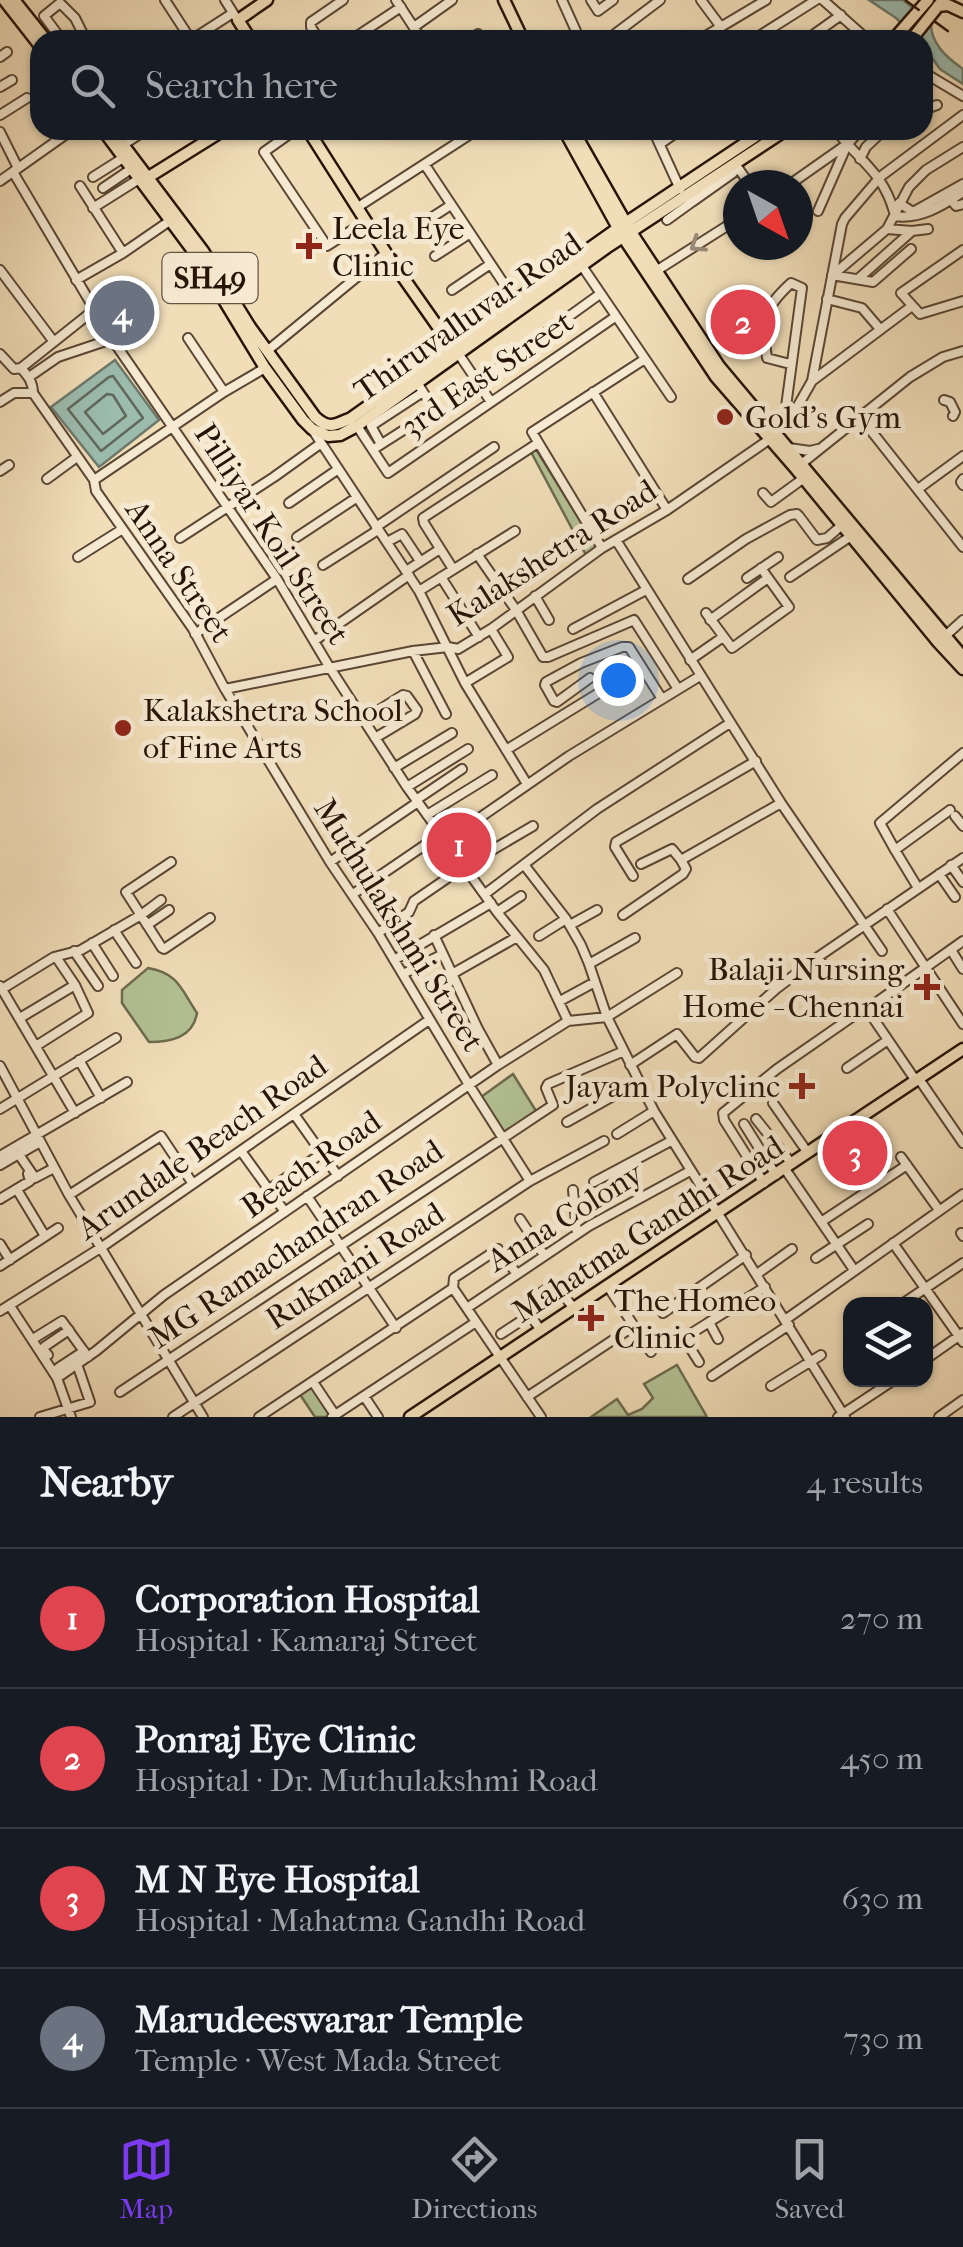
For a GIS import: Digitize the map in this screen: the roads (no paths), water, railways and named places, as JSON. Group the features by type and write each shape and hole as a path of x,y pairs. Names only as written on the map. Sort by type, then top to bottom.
{"main road":[{"path":"4,0 30,33"},
{"path":"14,0 45,30"},
{"path":"244,30 235,16 268,0"},
{"path":"504,0 518,30"},
{"path":"914,30 936,2 963,12"},
{"name":"SH49","path":"112,140 139,175"},
{"name":"SH49","path":"117,140 165,206 265,368 312,430"},
{"path":"139,175 205,140"},
{"path":"315,140 454,350"},
{"path":"570,140 719,366 777,430 801,470 963,658"},
{"path":"579,140 617,205 625,204 627,228 716,377 777,430 842,525 963,669"},
{"path":"686,196 747,140"},
{"path":"627,228 735,169 773,140"},
{"name":"Thiruvalluvar Road","path":"165,206 202,251 314,417 333,426 352,418 582,266 627,228 648,222 686,196"},
{"name":"SH49","path":"454,350 516,302 627,228"},
{"name":"Thiruvalluvar Road","path":"312,430 328,436 340,435 357,426 420,387 454,350"},
{"name":"Mahatma Gandhi Road","path":"410,1417 963,1050"}],"street":[{"path":"165,0 184,30"},
{"path":"209,30 235,16 225,0"},
{"path":"313,30 310,24 343,0"},
{"path":"414,27 452,0"},
{"path":"562,0 576,30"},
{"path":"591,0 598,12 613,0"},
{"path":"702,0 720,27"},
{"path":"769,30 820,0 857,30"},
{"path":"619,30 656,1"},
{"path":"715,30 761,1"},
{"path":"50,30 44,16 60,2 81,30"},
{"path":"364,30 398,3 416,30"},
{"path":"820,30 841,15"},
{"path":"933,78 963,96"},
{"path":"0,87 12,80"},
{"path":"0,115 27,98"},
{"path":"933,107 937,106"},
{"path":"933,137 963,114"},
{"name":"Pilliyar Koil Street","path":"0,132 16,170 112,339 277,579 407,787 544,970 568,1021"},
{"path":"0,181 58,140"},
{"path":"93,178 135,140"},
{"path":"281,140 264,152 327,246 366,221"},
{"path":"358,206 461,140"},
{"path":"658,140 686,196 668,220"},
{"path":"660,144 666,140"},
{"path":"843,140 880,177 903,218 916,216 963,192"},
{"path":"810,170 851,140"},
{"path":"860,158 873,140"},
{"path":"812,380 842,224 880,177 929,140"},
{"path":"818,210 846,145"},
{"path":"832,275 887,229 908,186 963,147"},
{"path":"425,165 516,302"},
{"path":"104,188 139,175"},
{"path":"93,208 139,175"},
{"path":"896,210 913,212 963,184"},
{"path":"80,186 122,253"},
{"path":"951,200 956,206 963,204"},
{"path":"420,224 451,205"},
{"path":"76,280 171,220"},
{"path":"656,271 723,229"},
{"path":"887,229 928,229"},
{"path":"858,279 912,231"},
{"path":"435,256 469,234"},
{"path":"832,275 873,282 911,249"},
{"path":"963,250 901,293 920,314 963,300"},
{"path":"266,351 386,253"},
{"path":"452,290 489,265"},
{"path":"582,266 671,397"},
{"path":"0,270 54,342"},
{"path":"777,430 785,414 802,288 792,282 763,322 767,358 790,364"},
{"path":"478,382 600,294"},
{"path":"827,299 862,308 880,329"},
{"path":"777,430 812,380 912,306"},
{"path":"0,354 14,369 21,368 94,310"},
{"name":"3rd East Street","path":"378,447 388,473 616,317"},
{"path":"188,338 224,392"},
{"path":"21,368 28,377 58,357 112,339"},
{"path":"454,350 492,402"},
{"path":"763,494 771,502 822,448 910,377 943,357 963,352"},
{"path":"602,548 532,432 645,358"},
{"path":"94,480 265,368"},
{"name":"Anna Street","path":"28,377 33,393 94,480 96,492 121,530 196,634 226,689"},
{"path":"420,387 434,410 378,447 371,425 420,387"},
{"path":"0,402 14,392 33,393"},
{"path":"592,392 667,510"},
{"path":"944,400 953,407 953,416"},
{"path":"861,418 963,548"},
{"path":"357,426 378,447"},
{"path":"312,430 420,591 465,683 527,784"},
{"name":"Kalakshetra Road","path":"226,689 413,651 458,649 602,548 667,510 777,430"},
{"path":"180,538 320,444"},
{"path":"454,568 422,520 538,444"},
{"path":"323,566 494,446"},
{"path":"789,448 822,448"},
{"path":"918,489 963,456"},
{"path":"47,479 77,457"},
{"path":"0,471 9,465"},
{"path":"289,503 337,470"},
{"path":"297,537 356,498"},
{"path":"688,579 746,539 790,515 800,516 817,540 842,525"},
{"path":"78,556 121,530"},
{"path":"420,591 514,531"},
{"path":"386,542 402,534 418,558"},
{"path":"790,576 851,536"},
{"path":"616,540 781,803 882,952"},
{"path":"314,641 440,548"},
{"path":"477,554 544,658 634,620 678,688"},
{"path":"747,578 778,557"},
{"path":"761,568 789,607 734,648 729,646 708,617 768,578"},
{"path":"440,577 478,637"},
{"path":"196,634 277,579"},
{"path":"573,629 646,590"},
{"path":"535,596 550,620"},
{"path":"944,637 963,620"},
{"path":"465,683 508,658 491,629"},
{"path":"690,660 722,637"},
{"path":"590,678 556,702 545,686 581,663 629,646 662,698"},
{"path":"413,651 446,714"},
{"path":"506,750 641,667"},
{"path":"353,894 700,676"},
{"name":"Muthulakshmi Street","path":"226,689 530,1181"},
{"path":"366,718 407,696 415,714 378,736"},
{"path":"485,894 598,809 730,723"},
{"path":"394,768 452,733"},
{"path":"407,787 468,749"},
{"path":"918,888 880,824 963,754"},
{"path":"634,876 616,842 756,761"},
{"path":"330,862 462,769"},
{"path":"428,816 492,775"},
{"path":"681,860 781,803"},
{"path":"895,850 953,813 963,826"},
{"path":"378,933 409,912 414,901 533,826"},
{"path":"623,915 683,874 685,867 672,849 641,864"},
{"path":"630,1065 676,1034 698,1059 818,957 963,858"},
{"path":"170,862 126,891 164,949 210,918"},
{"path":"952,865 963,882"},
{"path":"525,866 568,922 590,964 607,1017 654,1112 746,1255 842,1416 884,1387"},
{"path":"939,874 955,897"},
{"path":"394,960 434,935 521,896"},
{"path":"75,1113 20,1018 4,1002 1,987 56,957 92,943 161,900"},
{"path":"147,924 169,910"},
{"path":"539,936 596,910"},
{"path":"887,910 963,1024"},
{"path":"114,930 136,963"},
{"path":"434,935 498,1065"},
{"path":"452,974 517,937"},
{"path":"590,964 635,938"},
{"path":"764,1183 722,1113 777,1069 963,941"},
{"path":"92,943 113,976"},
{"path":"950,950 963,969"},
{"path":"74,951 98,986"},
{"path":"403,974 443,954"},
{"path":"36,1046 88,1014 56,957"},
{"path":"818,957 827,972"},
{"path":"607,1017 677,973"},
{"path":"560,1001 595,982"},
{"path":"20,1018 75,986"},
{"path":"866,1010 961,1136"},
{"name":"Beach Road","path":"61,1370 79,1367 86,1354 164,1295 498,1065 568,1021 607,1017"},
{"name":"Arundale Beach Road","path":"0,1311 102,1248 429,1020"},
{"path":"0,1109 116,1038"},
{"path":"847,1068 888,1040"},
{"name":"MG Ramachandran Road","path":"120,1392 553,1105 548,1084 624,1052"},
{"path":"80,1060 100,1098"},
{"path":"0,1066 69,1195 203,1417"},
{"path":"54,1169 34,1178 21,1153 75,1113 127,1082"},
{"path":"567,1122 638,1082"},
{"path":"773,1102 808,1153"},
{"path":"618,1134 654,1112"},
{"path":"294,1114 338,1176"},
{"path":"756,1119 785,1170 854,1270"},
{"path":"744,1124 785,1170"},
{"path":"69,1195 161,1136 193,1184"},
{"path":"0,1165 38,1139"},
{"name":"Rukmani Road","path":"173,1417 530,1181 604,1141"},
{"path":"594,1182 672,1141"},
{"path":"241,1151 284,1212"},
{"path":"0,1156 15,1152"},
{"path":"1,1201 30,1180 15,1152"},
{"path":"268,1190 321,1154"},
{"path":"822,1222 904,1161 939,1210"},
{"path":"1,1201 54,1169"},
{"name":"Anna Colony","path":"467,1308 588,1226 690,1171"},
{"path":"572,1190 577,1234"},
{"path":"19,1193 45,1236"},
{"path":"712,1376 963,1194"},
{"path":"307,1196 396,1328"},
{"path":"520,1220 544,1255"},
{"path":"816,1258 868,1224"},
{"path":"0,1266 58,1228"},
{"path":"893,1242 962,1337 933,1355"},
{"path":"0,1244 10,1260"},
{"path":"757,1274 792,1248"},
{"path":"517,1274 498,1249 454,1278 453,1288 541,1417"},
{"path":"662,1313 746,1255"},
{"path":"912,1297 963,1263"},
{"path":"563,1293 594,1272"},
{"path":"540,1329 524,1304 554,1284 573,1307"},
{"path":"608,1285 651,1352"},
{"path":"699,1362 680,1340 765,1287"},
{"path":"259,1417 453,1288"},
{"path":"10,1306 61,1370 69,1412"},
{"path":"502,1334 530,1315"},
{"path":"32,1338 64,1322 86,1354 61,1370"},
{"path":"313,1382 334,1416 476,1322"},
{"path":"708,1322 718,1339"},
{"path":"527,1396 634,1326"},
{"path":"48,1356 44,1346 70,1330"},
{"path":"772,1386 821,1355"},
{"path":"40,1417 69,1412 91,1400 79,1367 62,1381 69,1412"},
{"path":"364,1396 378,1417"},
{"path":"938,1417 963,1400"}],"water":[{"path":"869,0 903,0 931,22 931,30 908,30"},
{"path":"933,35 945,54 963,69 963,84 940,69 933,59"},
{"path":"115,360 159,420 99,467 51,407"}],"railway":[{"path":"905,0 963,42"}],"place":[{"name":"Leela Eye Clinic","path":"309,246"},
{"name":"Marudeeswarar Temple","path":"122,313"},
{"name":"Ponraj Eye Clinic","path":"743,322"},
{"name":"Gold's Gym","path":"725,417"},
{"name":"Kalakshetra School of Fine Arts","path":"123,728"},
{"name":"Corporation Hospital","path":"459,845"},
{"name":"Balaji Nursing Home - Chennai","path":"927,987"},
{"name":"Jayam Polyclinc","path":"802,1086"},
{"name":"M N Eye Hospital","path":"855,1153"},
{"name":"The Homeo Clinic","path":"591,1318"}]}
